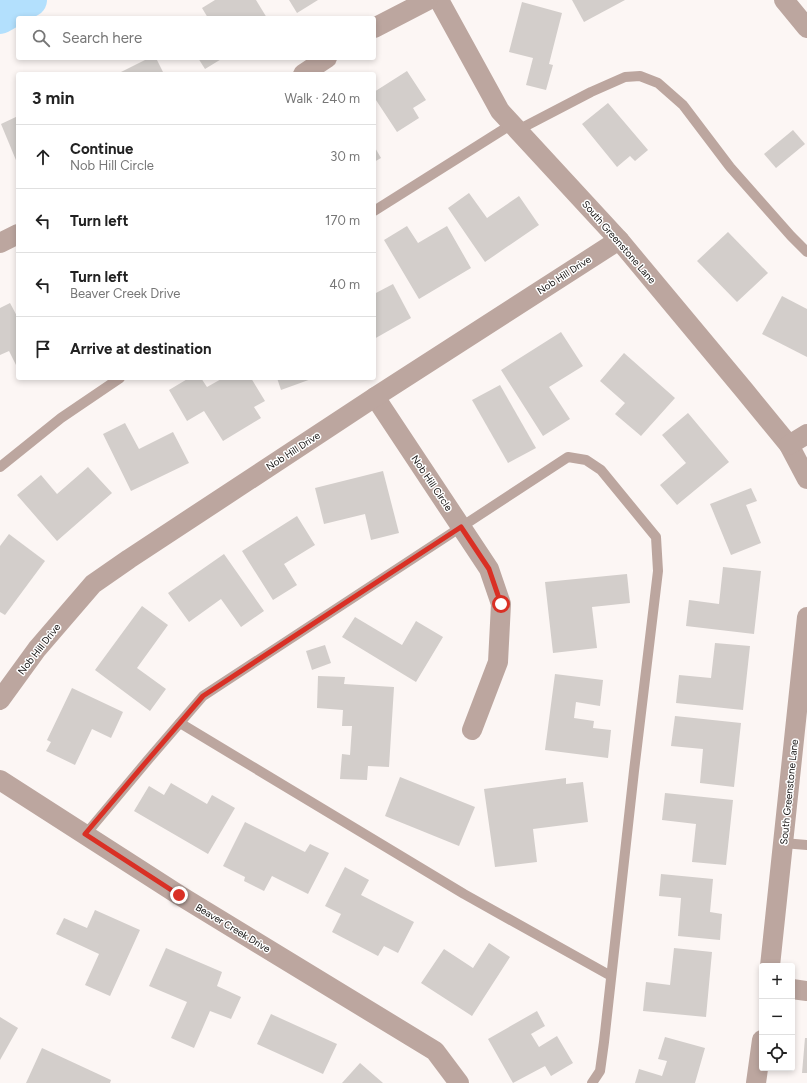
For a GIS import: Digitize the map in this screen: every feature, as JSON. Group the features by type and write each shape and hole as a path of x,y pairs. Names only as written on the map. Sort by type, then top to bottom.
{"street":[{"path":"376,27 428,0"},
{"name":"South Greenstone Lane","path":"439,0 500,111 619,240 789,445 807,479"},
{"path":"784,0 807,28"},
{"path":"307,72 324,60"},
{"path":"0,243 16,235"},
{"name":"Nob Hill Drive","path":"0,700 37,649 93,584 375,397 619,240"},
{"name":"Nob Hill Circle","path":"375,397 489,569 501,604 498,662 472,730"},
{"path":"789,445 807,434"},
{"name":"South Greenstone Lane","path":"770,963 783,843 803,696 807,617"},
{"name":"Beaver Creek Drive","path":"0,780 179,895 435,1051 459,1083"},
{"path":"795,989 807,991"},
{"path":"756,1083 759,1062"}],"lane":[{"path":"376,210 515,127 625,77 640,76 658,83 683,105 730,167 807,252"},
{"path":"0,466 61,418 117,380"},
{"path":"85,834 203,696 568,457 586,460 601,470 656,537 658,571 600,1071 592,1083"},
{"path":"180,723 464,894 611,976"},
{"path":"783,843 807,845"}],"building":[{"path":"215,0 256,0 266,16 207,16 202,8"},
{"path":"289,0 318,0 297,13"},
{"path":"572,0 625,0 584,22"},
{"path":"522,2 562,13 549,64 553,65 546,90 526,85 533,58 509,52"},
{"path":"145,60 157,60 163,72 121,72"},
{"path":"199,60 220,60 205,69"},
{"path":"407,71 426,100 413,108 419,118 397,132 376,100 376,91"},
{"path":"608,103 648,150 635,161 630,156 617,167 582,124"},
{"path":"16,117 16,160 1,124"},
{"path":"793,130 805,144 776,168 764,154"},
{"path":"376,149 381,158 376,161"},
{"path":"469,193 487,218 519,196 539,225 485,262 448,208"},
{"path":"407,226 418,243 447,226 471,268 419,299 384,240"},
{"path":"728,232 768,273 737,302 697,261"},
{"path":"393,284 411,318 376,338 376,293"},
{"path":"782,296 807,309 807,357 762,334"},
{"path":"10,303 16,314 16,365 9,351 0,355 0,308"},
{"path":"561,332 583,366 549,387 570,419 543,436 501,370"},
{"path":"624,353 675,398 641,436 615,414 625,403 600,381"},
{"path":"186,380 202,380 207,387 219,380 252,380 265,401 254,407 261,418 223,441 204,411 187,421 169,390"},
{"path":"278,380 308,380 281,390"},
{"path":"500,385 536,448 508,463 472,400"},
{"path":"688,413 729,462 677,505 660,485 686,463 662,435"},
{"path":"125,423 139,449 173,432 189,463 131,491 103,434"},
{"path":"88,467 112,493 57,541 17,495 41,475 57,494"},
{"path":"383,471 399,533 371,540 365,514 324,524 315,488"},
{"path":"751,488 757,501 746,505 761,543 731,555 710,504"},
{"path":"297,516 315,545 284,564 297,585 273,600 242,551"},
{"path":"9,534 45,561 5,615 0,612 0,546"},
{"path":"224,554 264,611 241,627 221,599 189,622 168,593"},
{"path":"723,567 761,571 754,634 686,626 689,600 719,604"},
{"path":"627,574 630,603 592,607 597,648 553,653 545,582"},
{"path":"142,606 168,625 137,668 166,689 150,711 95,670"},
{"path":"355,617 402,645 416,621 443,637 416,682 342,637"},
{"path":"715,643 750,646 743,710 676,703 679,675 711,678"},
{"path":"325,645 331,663 312,670 306,651"},
{"path":"555,674 603,680 600,706 576,702 574,718 594,721 593,728 611,730 608,758 545,750"},
{"path":"318,676 345,677 344,684 394,687 389,767 368,766 367,780 340,779 342,754 350,755 352,726 342,726 343,710 317,708"},
{"path":"72,688 123,712 111,738 92,729 75,765 46,751 51,742 47,740"},
{"path":"675,716 741,723 734,787 700,783 703,749 671,746"},
{"path":"400,777 475,807 459,846 385,816"},
{"path":"566,778 566,784 583,782 588,822 533,829 537,862 495,867 484,789"},
{"path":"171,783 207,804 212,795 235,808 208,854 134,811 149,786 164,795"},
{"path":"665,793 733,800 726,865 692,862 696,824 662,820"},
{"path":"245,822 305,852 310,844 329,853 308,894 272,876 264,891 244,881 245,877 223,866"},
{"path":"345,867 369,880 361,895 414,922 398,953 384,946 378,956 332,932 341,914 325,906"},
{"path":"661,874 713,879 710,912 722,914 720,940 678,936 681,898 659,896"},
{"path":"95,910 140,930 110,996 85,985 99,954 56,934 64,918 87,928"},
{"path":"489,943 510,957 472,1016 421,983 444,949 473,968"},
{"path":"166,948 222,972 217,986 241,997 231,1019 210,1011 194,1048 171,1038 187,1002 149,986"},
{"path":"674,948 712,952 706,1017 643,1011 646,982 670,985"},
{"path":"537,1011 545,1026 531,1034 539,1047 557,1036 573,1063 551,1076 545,1066 513,1083 488,1039"},
{"path":"271,1014 337,1044 323,1074 257,1044"},
{"path":"0,1017 18,1028 0,1060"},
{"path":"665,1037 705,1048 695,1083 635,1083 639,1069 662,1076 667,1061 658,1059"},
{"path":"805,1038 807,1038 807,1073 802,1073"},
{"path":"42,1048 111,1080 110,1083 26,1083"},
{"path":"360,1063 383,1083 342,1083"}],"waterway":[{"path":"0,17 30,0"}],"route":[{"path":"179,895 85,834 203,696 461,527 489,569 501,604"}]}
